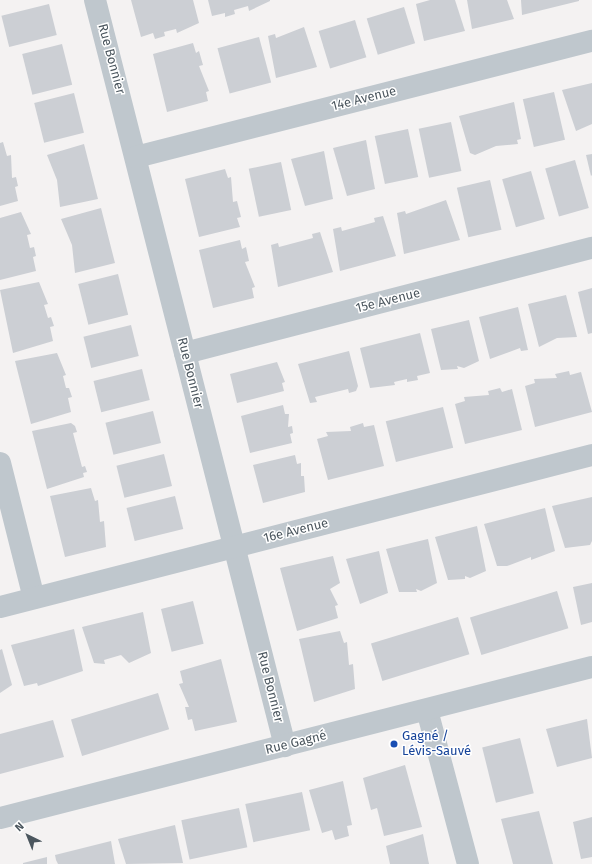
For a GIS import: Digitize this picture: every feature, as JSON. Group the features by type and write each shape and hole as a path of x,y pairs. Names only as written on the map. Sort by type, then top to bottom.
{"street":[{"name":"Rue Bonnier","path":"95,0 285,746"},
{"name":"14e Avenue","path":"136,157 592,40"},
{"name":"15e Avenue","path":"185,353 592,248"},
{"name":"16e Avenue","path":"0,607 592,455"},
{"path":"0,463 34,598"},
{"name":"Rue Gagné","path":"0,818 592,667"},
{"path":"427,710 468,864"}],"building":[{"path":"131,0 193,0 199,23 177,33 176,29 164,32 165,36 155,39 153,33 141,37"},
{"path":"208,0 270,1 249,11 248,6 234,10 235,14 225,17 225,13 212,16"},
{"path":"430,0 455,0 465,31 424,41 416,4"},
{"path":"467,0 507,0 514,19 472,29"},
{"path":"521,0 579,0 579,1 522,15"},
{"path":"49,4 57,35 9,47 1,16"},
{"path":"404,7 415,43 378,55 367,18"},
{"path":"355,20 366,57 330,68 319,31"},
{"path":"304,27 317,67 276,78 268,36 275,34 276,38"},
{"path":"259,37 271,82 230,94 217,48"},
{"path":"193,43 196,53 199,51 203,65 199,66 209,91 206,92 208,101 167,112 153,54"},
{"path":"62,44 72,85 32,95 22,54"},
{"path":"592,83 592,124 576,131 562,90"},
{"path":"554,92 565,140 534,147 523,99"},
{"path":"74,93 84,133 44,143 34,103"},
{"path":"514,102 521,139 517,140 518,144 496,146 475,155 470,153 459,116"},
{"path":"451,122 461,171 429,178 419,129"},
{"path":"408,129 418,177 385,184 375,136"},
{"path":"366,140 375,189 347,196 333,148"},
{"path":"3,142 7,156 11,155 12,178 16,177 18,186 15,187 18,201 0,206 0,143"},
{"path":"84,144 98,199 60,207 57,180 47,155"},
{"path":"324,151 333,199 305,206 291,159"},
{"path":"592,154 592,175 591,176 586,155"},
{"path":"575,160 589,208 559,217 545,169"},
{"path":"281,162 291,210 259,217 249,169"},
{"path":"225,169 228,178 231,177 233,202 237,201 241,217 237,218 240,227 199,237 185,179"},
{"path":"531,171 545,219 516,227 502,179"},
{"path":"490,180 501,230 468,237 457,188"},
{"path":"446,200 460,240 404,254 397,213 405,211 406,214"},
{"path":"101,208 115,263 75,273 72,245 61,219"},
{"path":"21,212 31,234 27,235 30,248 34,247 36,256 33,257 36,271 0,280 0,218"},
{"path":"383,216 396,256 340,271 333,229 341,227 342,231 375,222 374,218"},
{"path":"320,232 333,272 278,287 271,245 278,243 279,247 313,238 312,234"},
{"path":"240,240 242,249 246,247 249,261 245,262 255,287 252,288 254,298 213,308 199,250"},
{"path":"118,274 128,315 88,325 78,284"},
{"path":"39,282 48,304 44,305 48,318 51,317 54,326 50,327 53,341 13,353 0,290"},
{"path":"592,288 592,333 588,334 578,292"},
{"path":"566,295 577,337 557,338 539,347 528,304"},
{"path":"518,307 528,350 521,351 520,348 490,359 479,317"},
{"path":"469,320 479,361 464,368 457,366 458,369 441,370 431,329"},
{"path":"131,325 139,356 91,368 83,337"},
{"path":"420,333 430,373 417,376 418,380 407,382 407,379 394,382 395,385 370,388 360,348"},
{"path":"349,351 358,386 356,391 349,393 348,389 315,397 317,402 310,403 298,364"},
{"path":"57,353 66,375 63,376 66,388 69,388 72,397 68,398 71,412 31,424 15,361"},
{"path":"277,362 285,382 282,383 284,391 237,403 230,374"},
{"path":"142,369 150,400 101,412 93,381"},
{"path":"569,371 570,375 581,372 592,412 535,427 525,386 535,383 534,379 557,378 555,374"},
{"path":"500,388 502,392 512,389 522,430 465,444 455,404 465,401 464,397 489,395 488,391"},
{"path":"283,405 285,414 289,414 288,427 292,426 293,433 290,434 292,443 250,453 241,416"},
{"path":"443,407 453,448 396,462 386,421"},
{"path":"153,411 161,443 113,455 105,423"},
{"path":"71,423 75,426 77,432 73,433 82,467 85,466 87,472 83,473 84,477 47,489 32,431"},
{"path":"363,423 364,427 374,425 384,466 328,480 317,439 328,436 326,432 351,431 350,427"},
{"path":"164,454 172,486 124,498 116,466"},
{"path":"295,455 297,464 301,463 301,476 304,476 305,492 263,503 253,465"},
{"path":"91,488 95,501 98,500 100,522 104,521 106,547 65,557 50,496"},
{"path":"175,496 183,529 135,541 126,508"},
{"path":"592,497 592,541 590,545 565,548 552,506"},
{"path":"545,508 555,551 531,560 531,557 507,566 497,566 484,524"},
{"path":"477,526 486,571 470,578 465,576 465,579 448,580 435,537"},
{"path":"428,539 437,583 421,591 416,589 417,592 399,592 386,549"},
{"path":"379,551 388,593 360,604 346,559"},
{"path":"333,556 340,583 330,589 338,605 335,606 338,618 297,631 280,568"},
{"path":"592,583 592,622 581,625 573,587"},
{"path":"557,591 568,628 481,655 470,618"},
{"path":"193,601 204,644 172,652 161,609"},
{"path":"143,612 151,653 129,663 121,655 104,660 105,664 94,663 82,627"},
{"path":"458,617 469,654 382,681 371,644"},
{"path":"74,629 83,671 38,686 37,683 24,686 11,645"},
{"path":"340,631 344,643 347,642 349,665 353,664 355,689 314,702 299,639"},
{"path":"2,649 12,685 0,693 0,650"},
{"path":"221,659 237,722 195,731 192,719 188,720 185,707 189,707 179,684 183,683 180,671"},
{"path":"158,693 169,729 82,756 71,720"},
{"path":"587,719 592,758 557,767 546,729"},
{"path":"53,720 64,757 0,774 0,734"},
{"path":"520,738 534,793 496,803 482,747"},
{"path":"405,765 422,827 384,836 377,808 371,810 363,778"},
{"path":"343,781 352,825 347,826 349,836 335,840 332,830 322,833 309,790"},
{"path":"302,792 310,830 253,842 245,804"},
{"path":"239,808 247,847 190,859 181,820"},
{"path":"539,811 553,864 513,864 501,819"},
{"path":"592,817 592,857 581,859 573,822"},
{"path":"175,825 183,863 126,864 118,839"},
{"path":"423,834 429,864 390,864 386,846"},
{"path":"111,841 115,864 58,864 56,860 55,855"},
{"path":"47,857 47,864 23,864 23,863"}],"place":[{"name":"Gagné / Lévis-Sauvé","path":"394,744"}]}
